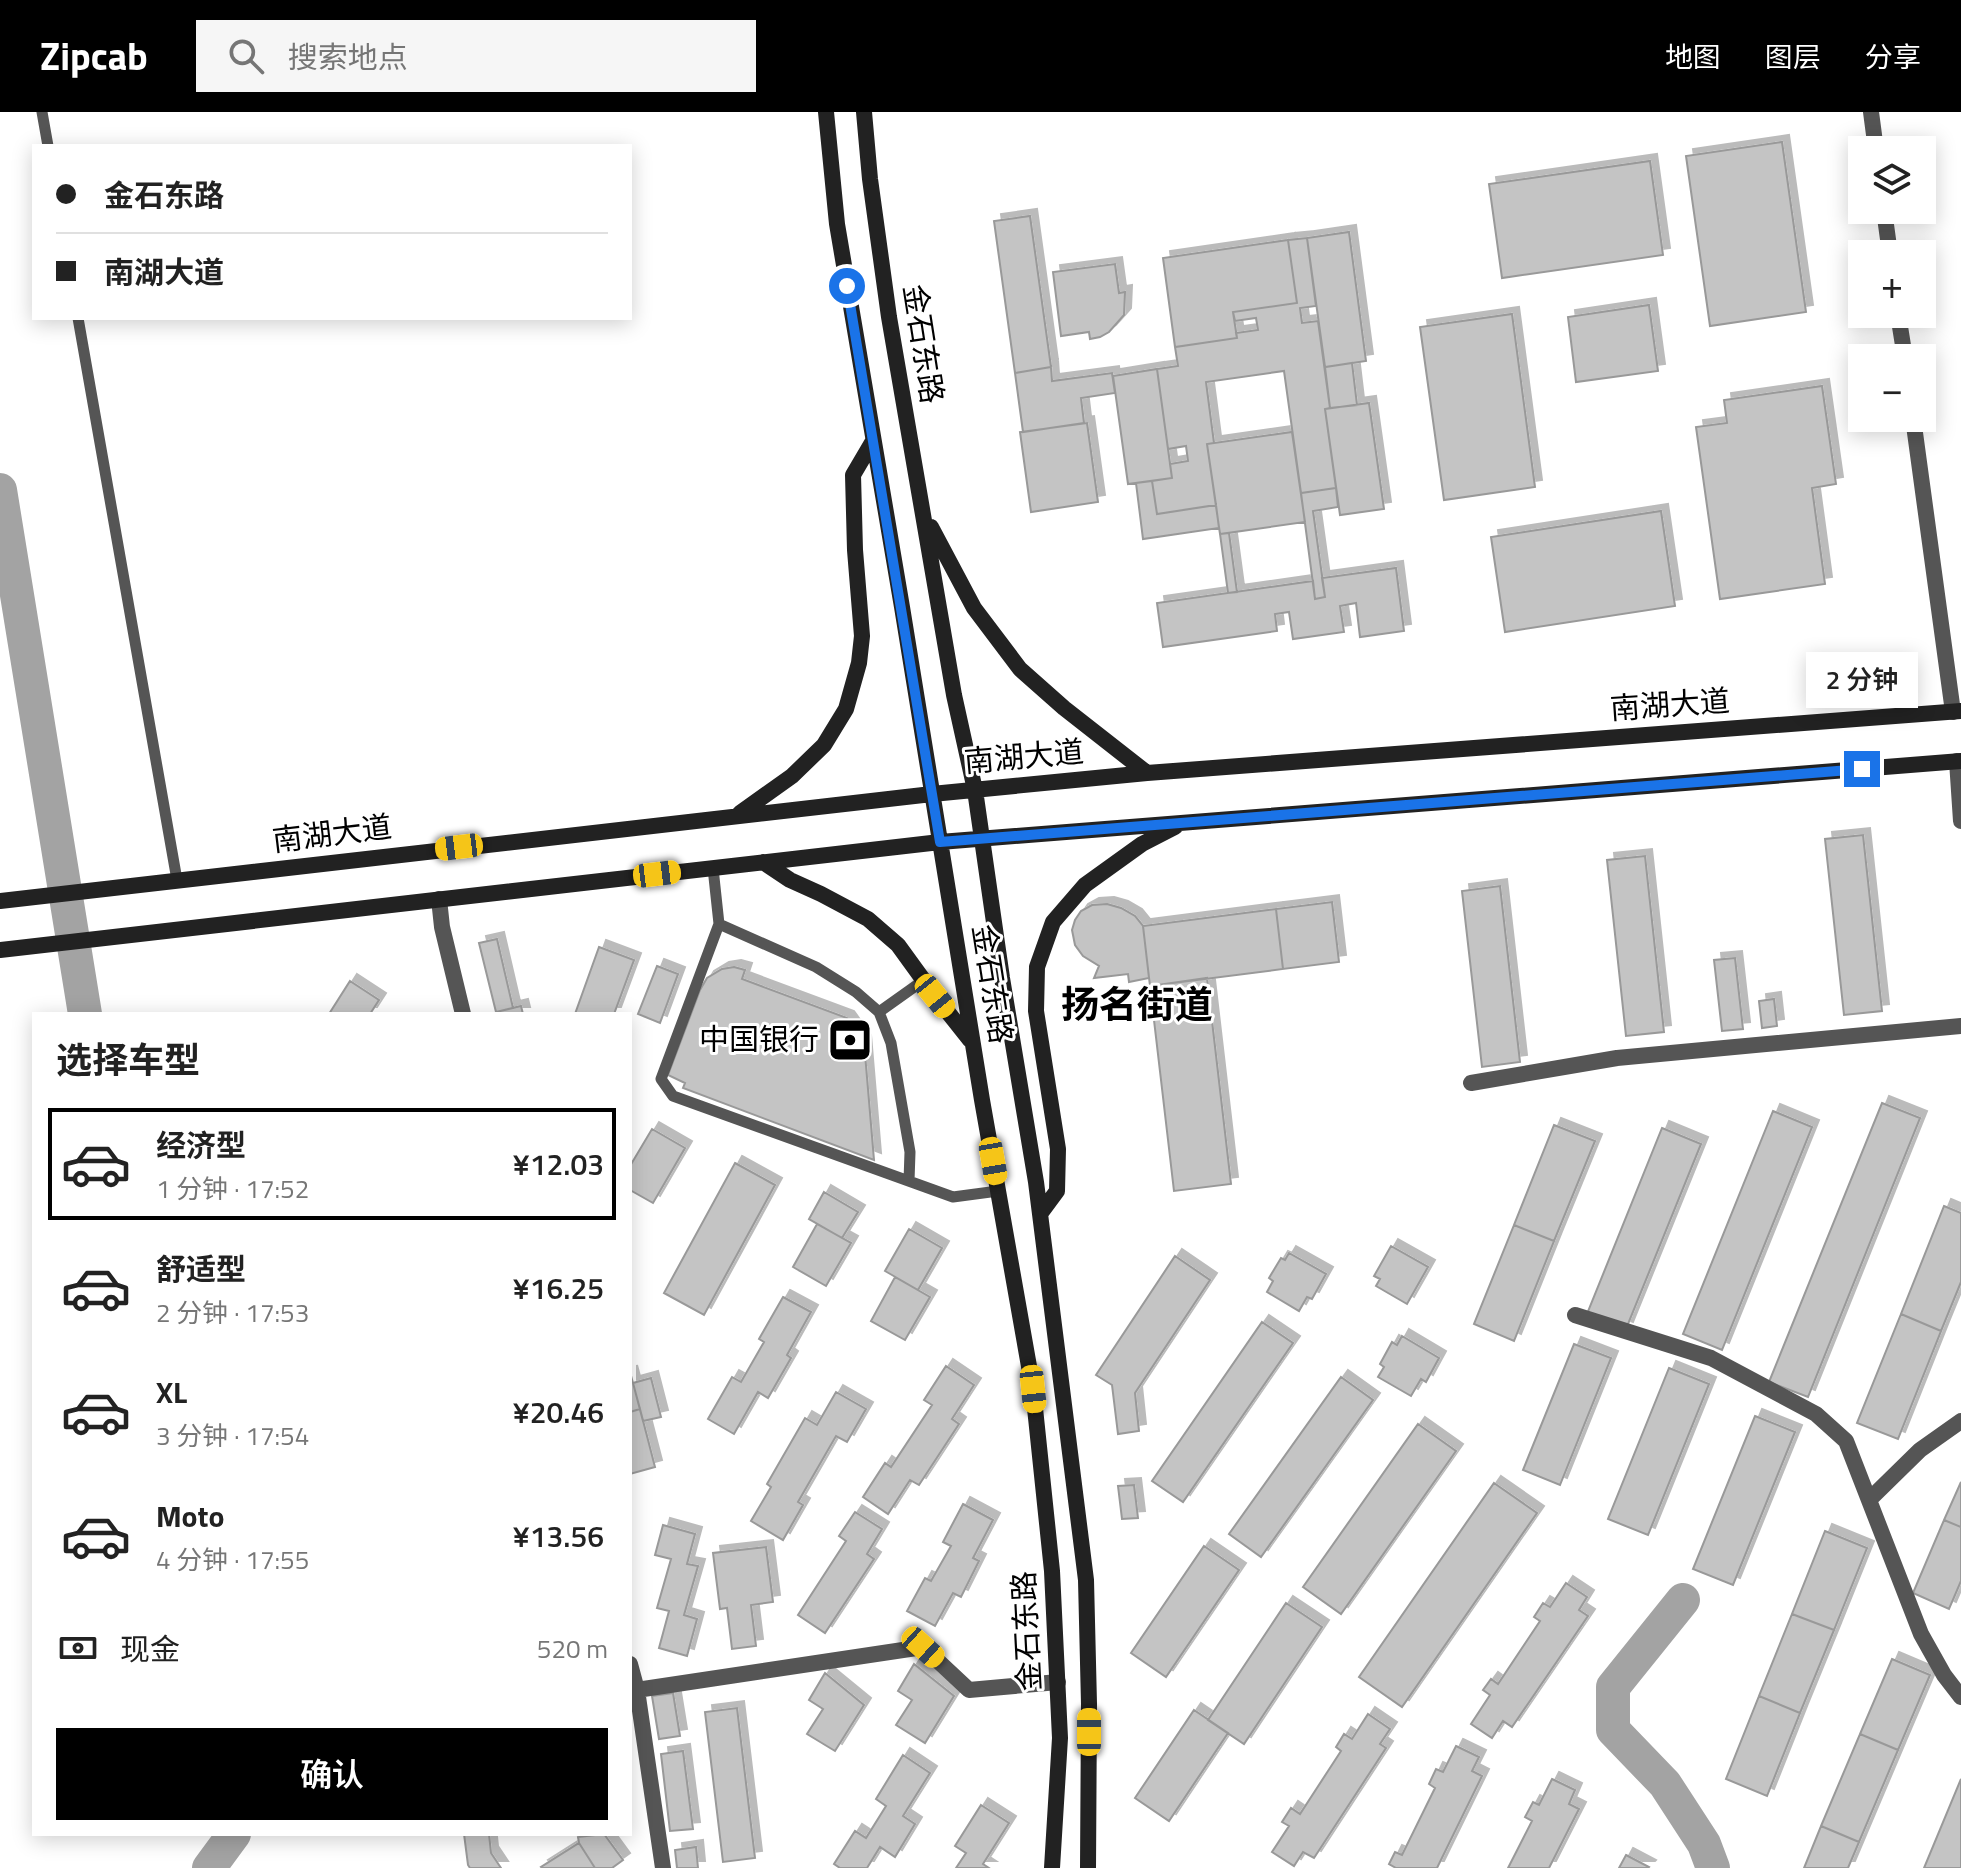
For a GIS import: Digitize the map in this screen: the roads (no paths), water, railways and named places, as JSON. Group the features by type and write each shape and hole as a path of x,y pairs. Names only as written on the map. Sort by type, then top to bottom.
{"main road":[{"name":"金石东路","path":"826,112 837,224 1033,1389 1052,1571 1058,1682 1060,1738 1052,1868"},
{"name":"金石东路","path":"864,112 889,317 954,695 975,790 1040,1214 1086,1580 1088,1868"},
{"path":"737,816 792,776 824,745 846,709 859,663 862,636 853,475 873,441"},
{"path":"923,512 974,608 1020,669 1147,773"},
{"name":"南湖大道","path":"0,901 932,794 1147,773 1957,712"},
{"path":"0,950 940,842 1959,761"},
{"path":"1040,1214 1057,1191 1058,1149 1036,1011 1037,967 1053,922 1085,885 1113,863 1183,823"},
{"path":"763,862 790,880 868,919 898,945 973,1043"}],"street":[{"path":"1871,112 1874,136"},
{"path":"1915,432 1957,712"},
{"path":"1959,761 1961,821"},
{"path":"439,899 442,927 463,1012"},
{"path":"1471,1083 1617,1058 1961,1026"},
{"path":"1575,1315 1711,1358 1816,1414 1846,1441 1921,1634 1944,1675 1961,1697"},
{"path":"1870,1499 1920,1450 1961,1421"},
{"path":"663,1868 634,1690 923,1647 969,1690 1058,1682"}],"lane":[{"path":"42,112 48,144"},
{"path":"78,320 177,880"},
{"path":"713,868 719,924 661,1079 673,1096 953,1197 998,1191"},
{"path":"719,924 816,967 856,992 879,1012 891,1043 910,1152 909,1181"},
{"path":"879,1012 924,980"}],"waterway":[{"path":"0,490 85,1012"},
{"path":"1683,1600 1613,1687 1613,1730 1665,1784 1704,1844 1713,1868"},
{"path":"209,1868 233,1836"}],"place":[{"name":"中国银行","path":"850,1040"}],"district":[{"name":"扬名街道","path":"1137,1005"}]}
